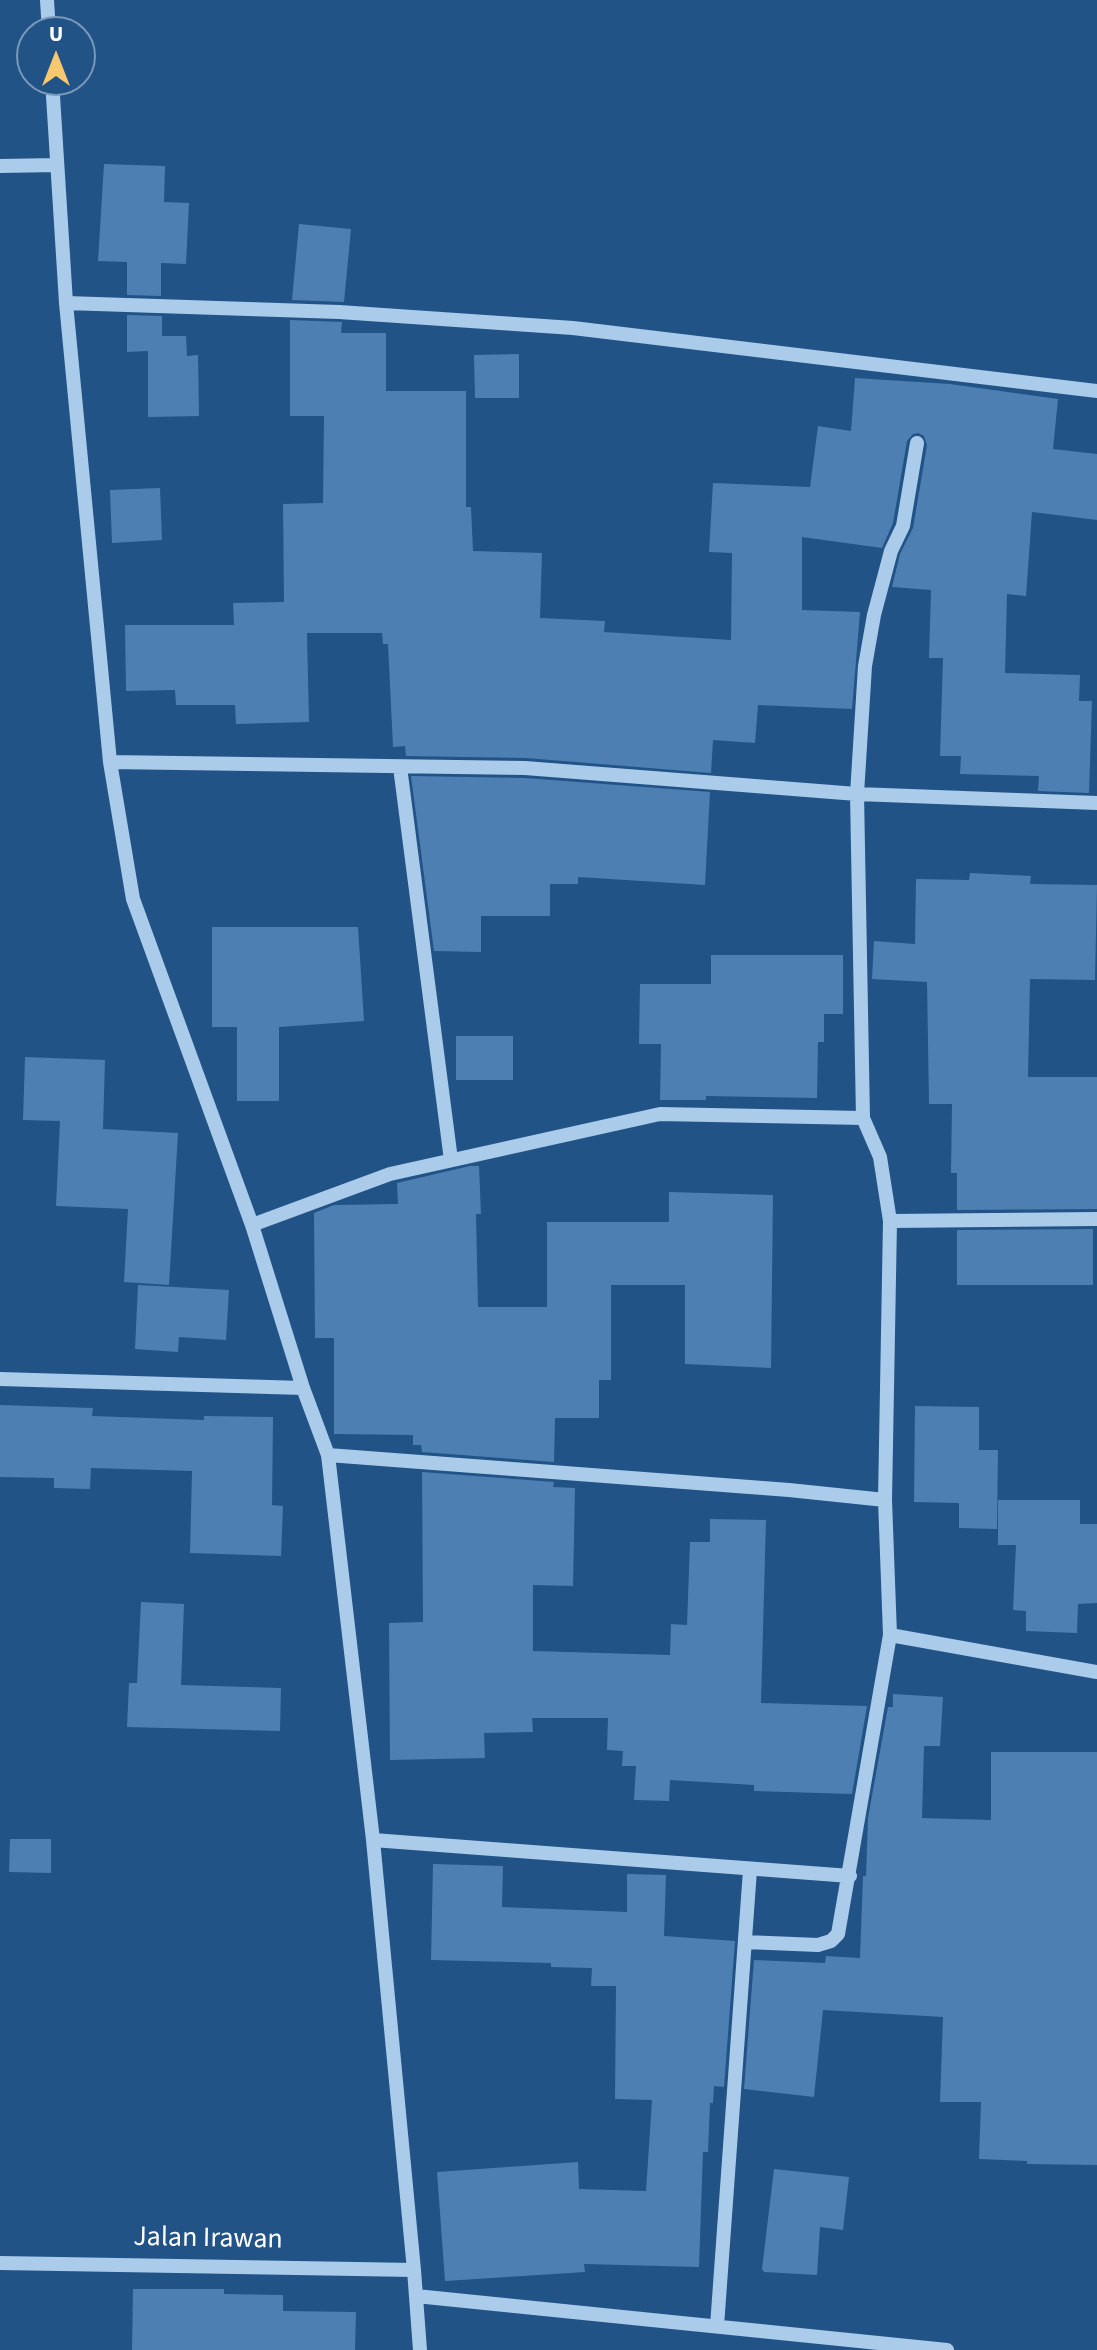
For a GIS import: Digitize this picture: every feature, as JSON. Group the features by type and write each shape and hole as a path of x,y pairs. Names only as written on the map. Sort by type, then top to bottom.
{"street":[{"path":"53,96 66,303 110,762 133,899 252,1225 303,1388 328,1455 373,1840 420,2350"},
{"path":"0,166 57,165"},
{"path":"66,303 339,312 573,328 1097,391"},
{"path":"745,1942 818,1945 831,1941 838,1934 890,1635 885,1500 890,1221 880,1157 863,1118 857,794 865,666 874,615 891,551 903,526 917,443"},
{"path":"110,762 525,768 857,794 1097,803"},
{"path":"400,767 451,1160"},
{"path":"252,1225 390,1174 660,1114 863,1118"},
{"path":"890,1221 1097,1219"},
{"path":"0,1379 303,1388"},
{"path":"328,1455 885,1500"},
{"path":"890,1635 1097,1672"},
{"path":"373,1840 850,1876"},
{"path":"717,2326 750,1870"},
{"name":"Jalan Irawan","path":"0,2263 414,2270"},
{"path":"416,2296 947,2350"}],"building":[{"path":"104,164 165,166 164,202 189,203 186,264 161,263 161,296 127,295 127,262 98,261"},
{"path":"299,224 351,229 344,302 292,300"},
{"path":"127,315 162,316 162,336 186,336 187,356 198,355 199,416 148,417 148,351 127,352"},
{"path":"290,320 342,322 341,333 386,333 386,391 466,391 466,507 471,507 473,551 542,553 540,618 605,621 604,632 731,640 732,553 709,552 713,483 810,487 818,426 851,431 855,378 950,384 1058,399 1053,449 1097,454 1097,520 1032,512 1026,596 1007,594 1005,673 1080,675 1079,701 1092,701 1089,793 1038,791 1039,776 960,774 961,756 940,756 943,658 929,658 931,590 892,587 900,554 913,528 927,445 924,436 918,433 907,441 893,523 882,548 802,537 802,610 860,612 852,709 758,705 755,743 713,740 711,773 526,758 406,756 405,746 393,747 388,644 383,644 382,633 307,633 309,722 236,724 235,705 176,705 175,690 126,691 125,625 234,625 233,603 284,602 283,504 323,503 324,416 290,416"},
{"path":"519,354 519,398 475,398 474,355"},
{"path":"160,488 162,540 112,543 110,490"},
{"path":"411,776 525,778 710,792 705,885 578,877 578,884 550,884 550,916 481,916 481,952 434,951"},
{"path":"970,873 1031,876 1030,884 1097,885 1095,980 1030,979 1028,1077 1097,1077 1097,1209 957,1210 957,1173 951,1173 952,1104 929,1104 927,982 872,979 874,941 915,944 916,879 969,880"},
{"path":"212,927 358,927 364,1021 279,1027 279,1101 237,1101 237,1027 212,1027"},
{"path":"711,955 843,955 843,1014 824,1014 824,1042 818,1042 817,1098 706,1096 706,1100 660,1100 661,1044 639,1044 640,984 711,984"},
{"path":"456,1036 513,1036 513,1080 456,1080"},
{"path":"25,1057 105,1060 103,1129 178,1133 169,1285 124,1282 128,1209 56,1206 60,1121 23,1120"},
{"path":"479,1166 481,1214 476,1214 478,1307 547,1307 547,1222 669,1222 669,1192 773,1195 771,1368 685,1364 685,1285 611,1285 611,1380 599,1380 599,1418 555,1418 554,1462 422,1452 421,1445 413,1445 413,1435 334,1434 334,1338 315,1338 314,1213 334,1205 398,1204 397,1183"},
{"path":"1093,1229 1093,1285 957,1285 957,1230"},
{"path":"138,1285 229,1290 226,1340 179,1337 178,1352 135,1349"},
{"path":"0,1405 93,1408 92,1416 204,1420 204,1416 273,1417 272,1505 283,1506 281,1556 190,1553 192,1471 91,1468 90,1489 54,1488 54,1478 0,1477"},
{"path":"915,1406 979,1407 979,1450 998,1450 997,1529 959,1528 959,1503 914,1502"},
{"path":"422,1472 554,1482 553,1487 575,1488 573,1586 533,1585 533,1651 670,1655 671,1624 687,1625 690,1542 710,1542 710,1519 766,1520 761,1703 867,1706 852,1794 754,1791 754,1785 670,1780 669,1801 634,1800 636,1766 622,1766 623,1751 607,1750 608,1718 532,1718 533,1732 484,1733 485,1758 390,1760 389,1623 423,1622"},
{"path":"998,1500 1080,1500 1080,1524 1097,1524 1097,1603 1078,1604 1077,1633 1026,1631 1026,1611 1013,1610 1016,1545 998,1545"},
{"path":"141,1602 184,1604 181,1685 281,1688 280,1731 127,1727 129,1683 137,1683"},
{"path":"893,1694 943,1697 940,1746 924,1746 922,1818 991,1820 991,1752 1097,1752 1097,2165 1027,2164 1027,2161 979,2159 981,2102 940,2102 943,2017 823,2010 814,2097 744,2089 754,1960 825,1963 826,1956 860,1958 868,1818 888,1707 893,1707"},
{"path":"10,1839 51,1839 51,1873 9,1872"},
{"path":"433,1864 503,1866 502,1907 627,1912 627,1874 666,1875 664,1936 735,1941 724,2087 714,2086 713,2103 710,2103 708,2152 703,2152 699,2267 584,2264 585,2272 445,2281 437,2172 578,2162 579,2189 646,2191 652,2100 615,2099 616,1986 591,1986 592,1968 551,1967 551,1963 431,1960"},
{"path":"774,2169 849,2177 843,2230 820,2227 817,2275 764,2272 762,2269"},
{"path":"133,2289 224,2289 224,2294 283,2295 283,2311 356,2312 355,2350 132,2350"}]}
